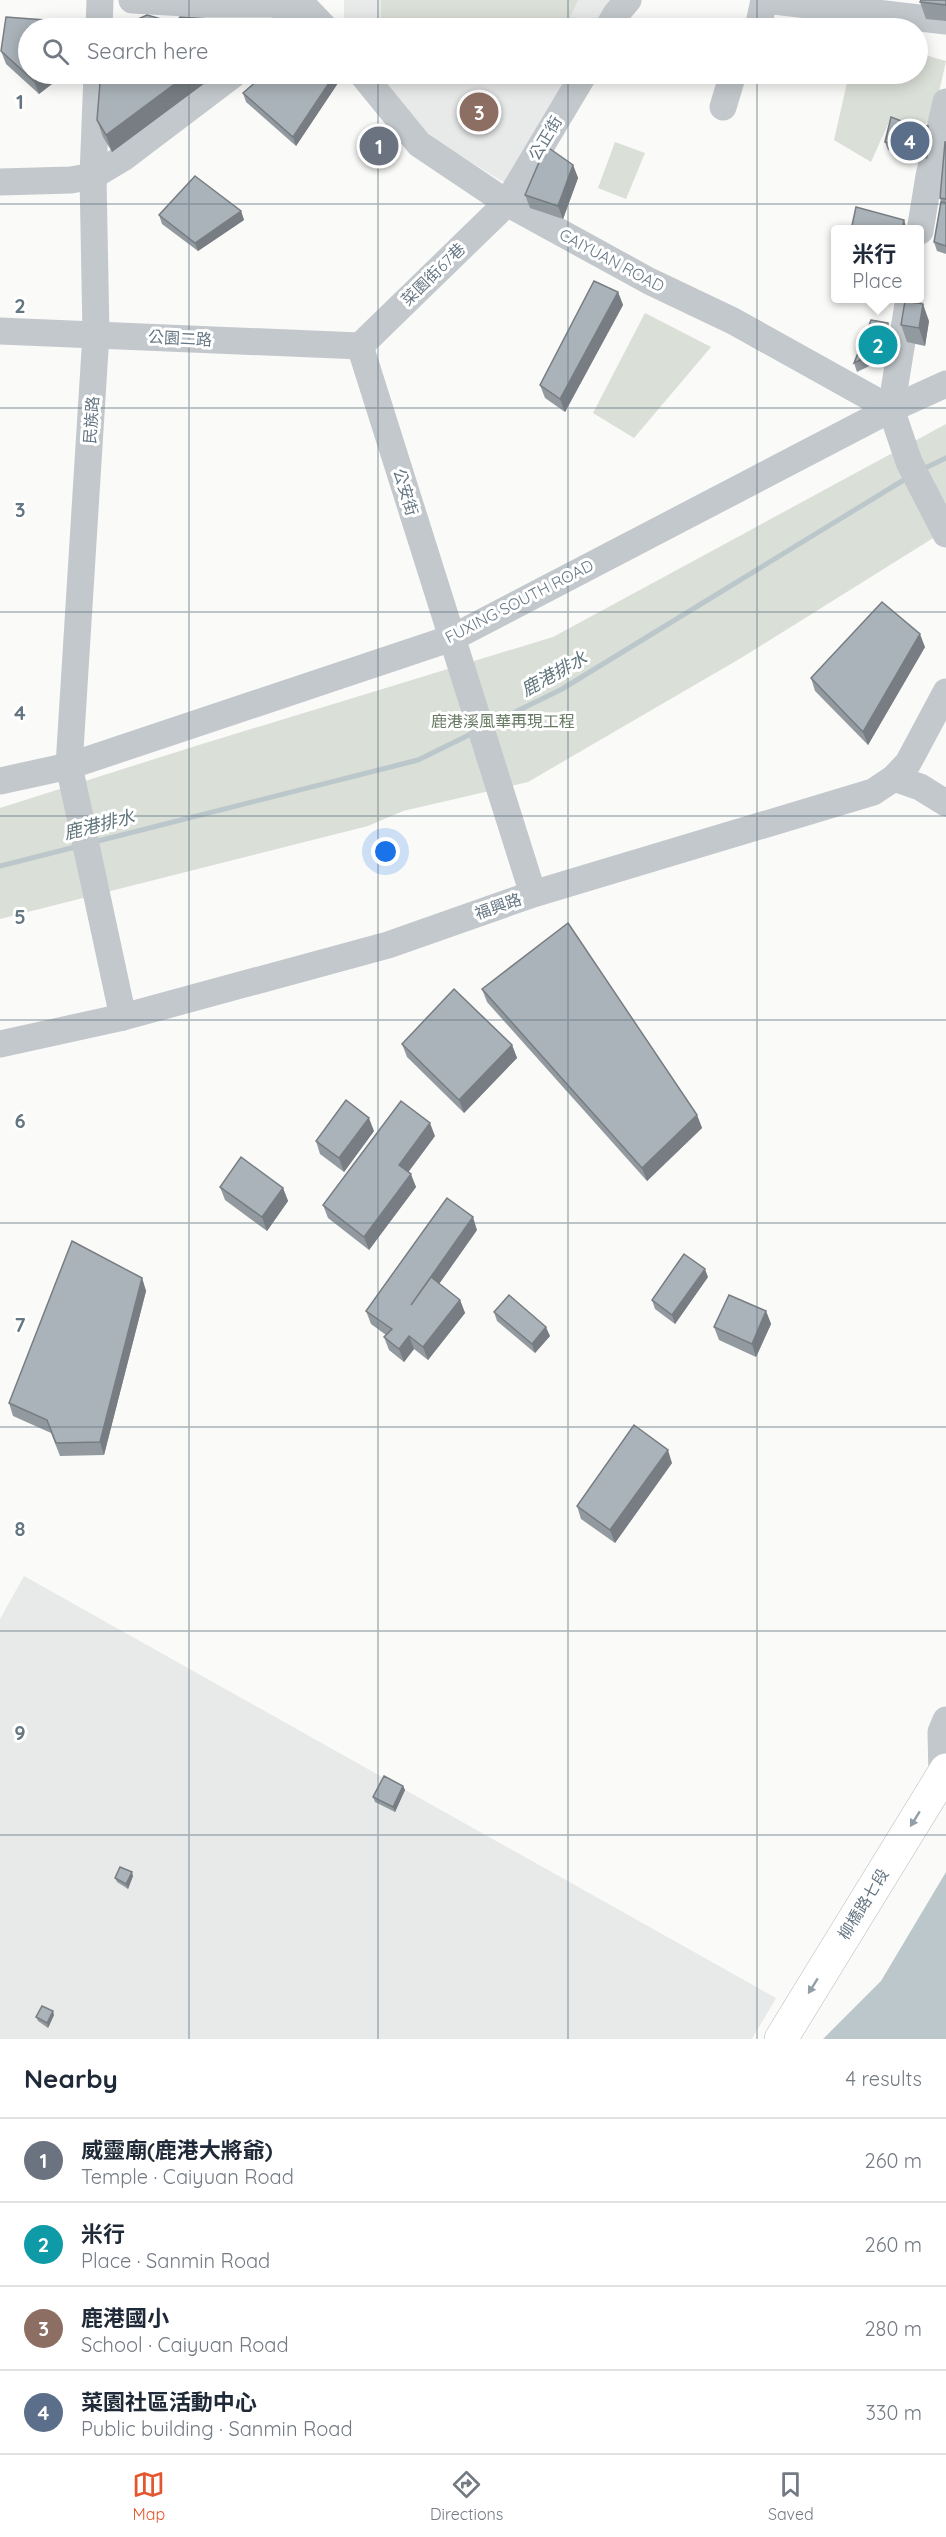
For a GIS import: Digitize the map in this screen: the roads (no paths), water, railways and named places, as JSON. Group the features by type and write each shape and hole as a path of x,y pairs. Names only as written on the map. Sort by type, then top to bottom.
{"main road":[{"name":"柳橋路七段","path":"781,2039 944,1773"}],"street":[{"path":"99,18 100,0"},
{"path":"132,0 204,4 303,4 316,18"},
{"path":"614,18 628,0"},
{"path":"760,18 764,0 920,18"},
{"path":"290,18 303,4"},
{"path":"928,19 946,21"},
{"name":"民族路","path":"97,84 93,176 96,334 69,766 123,1017"},
{"path":"0,183 71,180 93,176 123,158 221,84"},
{"name":"CAIYUAN ROAD","path":"370,84 418,144 507,203 649,281 733,321 891,409"},
{"name":"公正街","path":"507,203 578,84"},
{"path":"723,106 730,84"},
{"path":"921,225 929,176 946,102"},
{"name":"菜園街67巷","path":"360,346 507,203"},
{"path":"908,303 891,409 909,462 940,523"},
{"name":"公園二路","path":"0,331 360,346"},
{"name":"公安街","path":"360,346 533,894"},
{"name":"FUXING SOUTH ROAD","path":"0,782 69,766 452,638 891,409 946,384"},
{"name":"福興路","path":"0,1044 123,1017 388,945 533,894 873,792 894,778 908,763 946,692"},
{"path":"894,778 920,787 946,803"},
{"path":"944,1773 941,1732 946,1720"}],"waterway":[{"name":"鹿港排水","path":"921,470 946,458"},
{"name":"鹿港排水","path":"487,726 562,689 907,478"},
{"name":"鹿港排水","path":"94,842 418,760 473,733"},
{"name":"鹿港排水","path":"0,866 79,846"}],"place":[{"name":"鹿港國小","path":"479,112"},
{"name":"菜園社區活動中心","path":"910,141"},
{"name":"威靈廟(鹿港大將爺)","path":"379,146"},
{"name":"米行","path":"878,345"}],"park label":[{"name":"鹿港溪風華再現工程","path":"503,721"}]}
